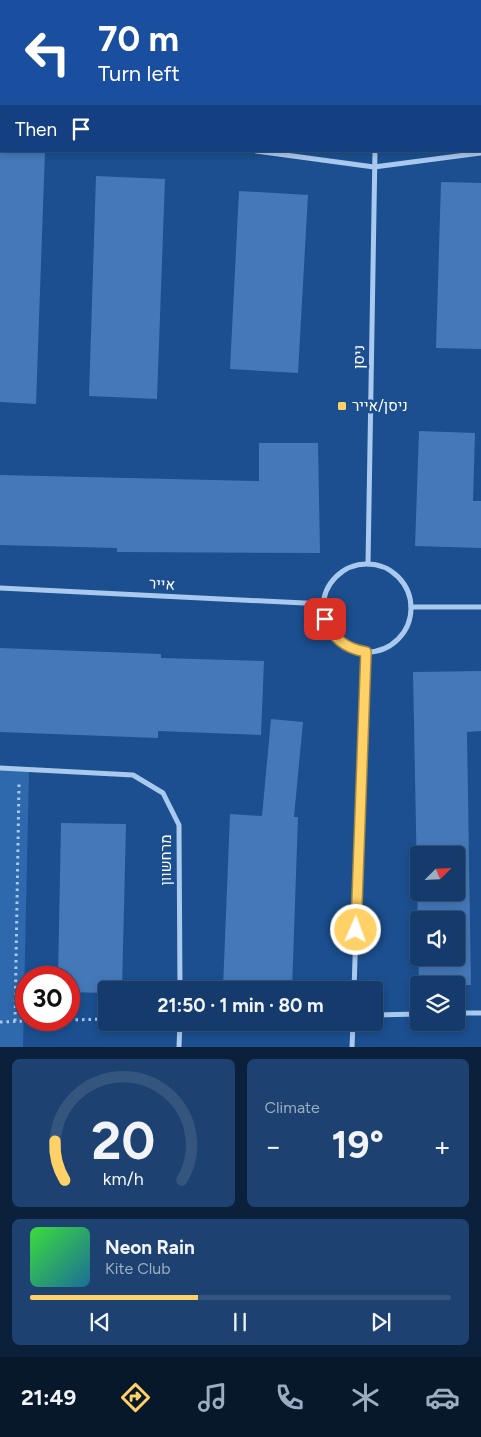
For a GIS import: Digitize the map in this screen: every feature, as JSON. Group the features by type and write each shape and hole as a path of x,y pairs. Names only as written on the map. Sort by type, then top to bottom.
{"street":[{"path":"263,152 374,167 481,153"},
{"name":"ניסן","path":"368,564 374,152"},
{"path":"368,564 393,572 403,582 409,594 411,607 409,621 403,634 386,647 366,652 352,649 340,642 330,632 325,619 324,604 326,592 333,580 343,571 355,566 368,564"},
{"name":"אייר","path":"0,588 324,604"},
{"path":"411,607 481,607"},
{"path":"354,981 366,652"},
{"name":"מרחשוון","path":"0,768 133,775 163,792 179,825 180,981"},
{"path":"465,1013 481,1013"},
{"path":"383,1015 410,1014"},
{"path":"179,1047 180,1031"},
{"path":"352,1047 353,1031"}],"path":[{"path":"0,1022 14,1021 19,768"},
{"path":"80,1020 98,1019"}],"shaded area":[{"path":"0,769 29,769 25,966 15,966 15,1031 23,1031 23,1047 0,1047"}],"building":[{"path":"0,152 45,152 36,404 0,402"},
{"path":"96,176 165,179 157,399 89,396"},
{"path":"441,182 481,183 481,349 436,348"},
{"path":"239,191 308,195 298,373 230,369"},
{"path":"419,431 475,433 473,501 481,501 481,548 415,546"},
{"path":"259,443 318,443 320,553 117,552 117,548 0,545 0,475 259,481"},
{"path":"0,648 161,654 161,658 264,661 261,735 158,731 158,738 0,732"},
{"path":"481,671 481,731 467,732 471,985 465,985 465,976 419,976 419,966 465,966 465,911 418,911 417,901 465,901 465,846 416,846 413,672"},
{"path":"271,719 303,722 294,817 298,817 292,981 223,981 230,814 262,816"},
{"path":"61,823 126,824 122,981 98,981 98,993 80,992 80,966 58,966"}],"place":[{"name":"ניסן/אייר","path":"342,406"}],"route":[{"path":"325,619 330,632 340,642 352,649 366,652 356,930"}]}
